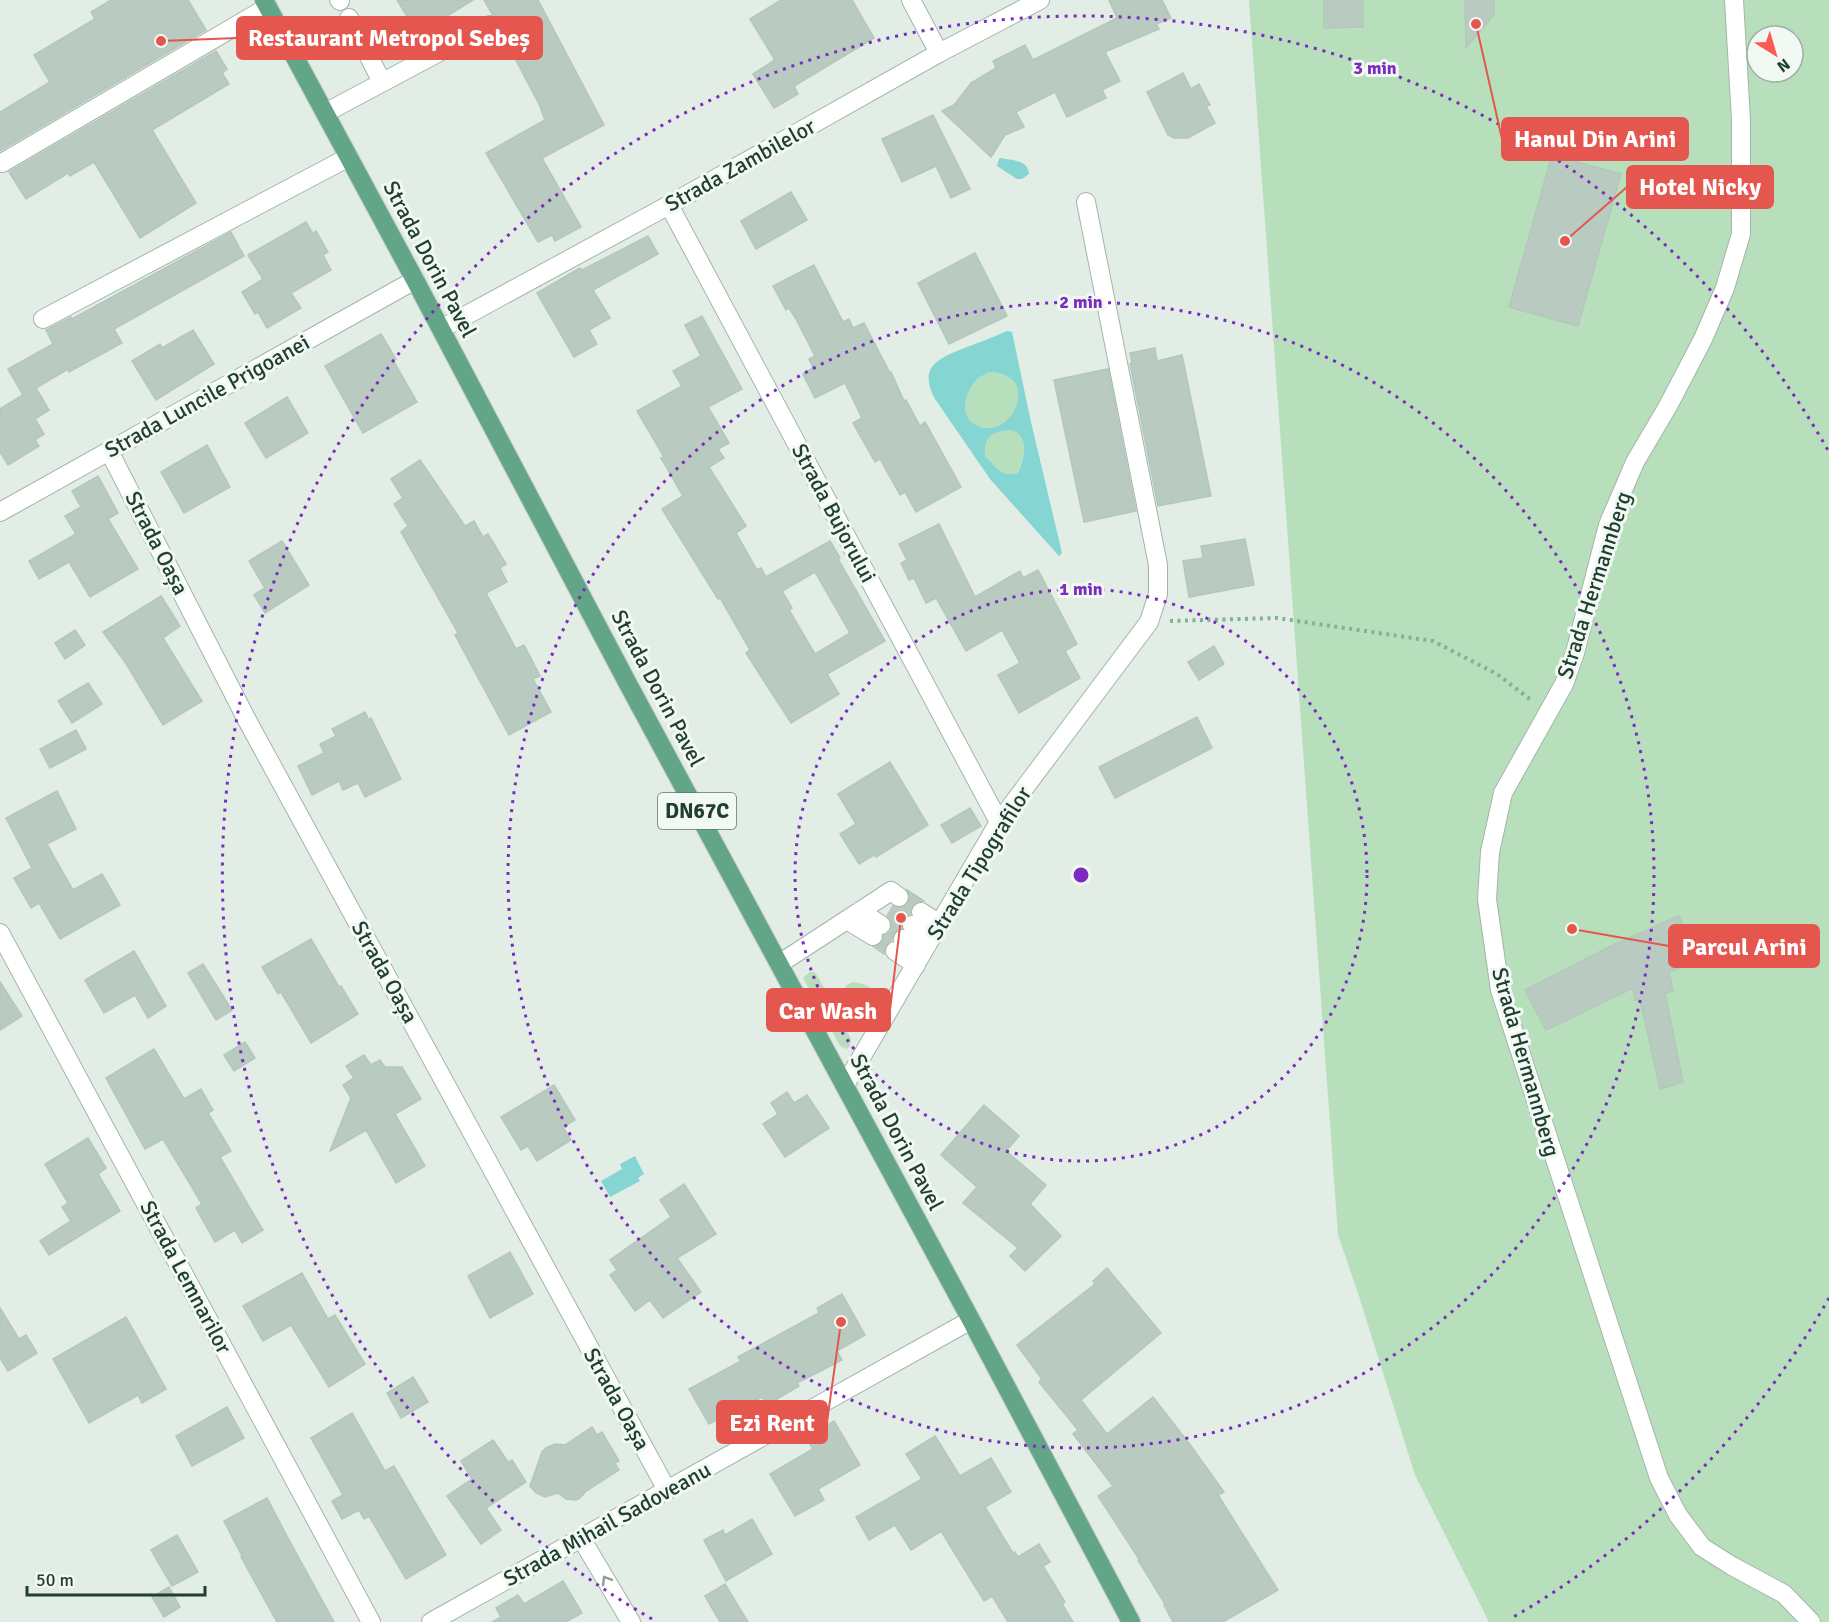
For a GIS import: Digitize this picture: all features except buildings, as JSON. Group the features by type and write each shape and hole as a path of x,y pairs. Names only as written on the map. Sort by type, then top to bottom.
{"main road":[{"name":"Strada Dorin Pavel","path":"266,3 1131,1622"}],"street":[{"path":"911,0 939,53"},
{"name":"Strada Zambilelor","path":"441,329 669,205 939,53 1040,0"},
{"name":"Strada Hermannberg","path":"1734,0 1741,120 1741,234 1725,288 1703,339 1635,462 1608,525 1575,653 1564,684 1503,793 1490,852 1487,899 1500,990 1659,1478 1678,1515 1702,1547 1731,1566 1784,1594 1811,1622"},
{"path":"2,163 266,3"},
{"path":"349,18 382,82"},
{"path":"325,113 490,25"},
{"path":"43,319 349,157"},
{"name":"Strada Tipografilor","path":"845,1085 999,822 1149,622 1158,594 1158,565 1086,202"},
{"name":"Strada Bujorului","path":"669,205 999,822"},
{"name":"Strada Luncile Prigoanei","path":"0,512 415,280"},
{"name":"Strada Oașa","path":"109,450 247,720 667,1490"},
{"path":"779,964 854,915 884,914 854,915"},
{"path":"928,944 908,932 928,944"},
{"name":"Strada Lemnarilor","path":"0,933 371,1622"},
{"name":"Strada Mihail Sadoveanu","path":"431,1622 971,1320"},
{"path":"581,1538 631,1622"}],"path":[{"path":"1149,622 1276,618 1433,641 1497,674 1547,712"}],"green space":[{"path":"1249,0 1829,0 1829,1622 1489,1622 1415,1475 1338,1235"},
{"path":"989,372 1005,375 1015,383 1018,393 1017,405 1011,416 1002,424 990,428 978,426 972,422 968,418 965,406 974,383"},
{"path":"1010,430 1021,437 1024,448 1018,473 1007,474 999,470 985,456 985,449 990,436"},
{"path":"810,972 817,975 851,1039 847,1049 840,1046 803,978"},
{"path":"853,982 871,988 874,993 871,1005 856,1026 839,996 847,985"}],"water":[{"path":"1001,158 1023,163 1029,174 1022,179 1017,179 997,166"},
{"path":"1007,331 1012,332 1062,553 1059,556 990,479 935,399 930,387 930,371 940,359","holes":["989,372 1005,375 1015,383 1018,393 1017,405 1011,416 1002,424 990,428 978,426 972,422 968,418 965,406 974,383","1010,430 1021,437 1024,448 1018,473 1007,474 999,470 985,456 985,449 990,436"]},
{"path":"635,1156 644,1174 638,1178 640,1181 610,1197 601,1181 622,1169 620,1164"}],"tunnel":[{"path":"899,897 921,912"},
{"path":"891,910 912,925"},
{"path":"873,936 895,951"}],"place":[{"name":"Hanul Din Arini","path":"1476,24"},
{"name":"Restaurant Metropol Sebeș","path":"161,41"},
{"name":"Hotel Nicky","path":"1565,241"},
{"name":"Car Wash","path":"901,918"},
{"name":"Parcul Arini","path":"1572,929"},
{"name":"Ezi Rent","path":"841,1322"}]}
